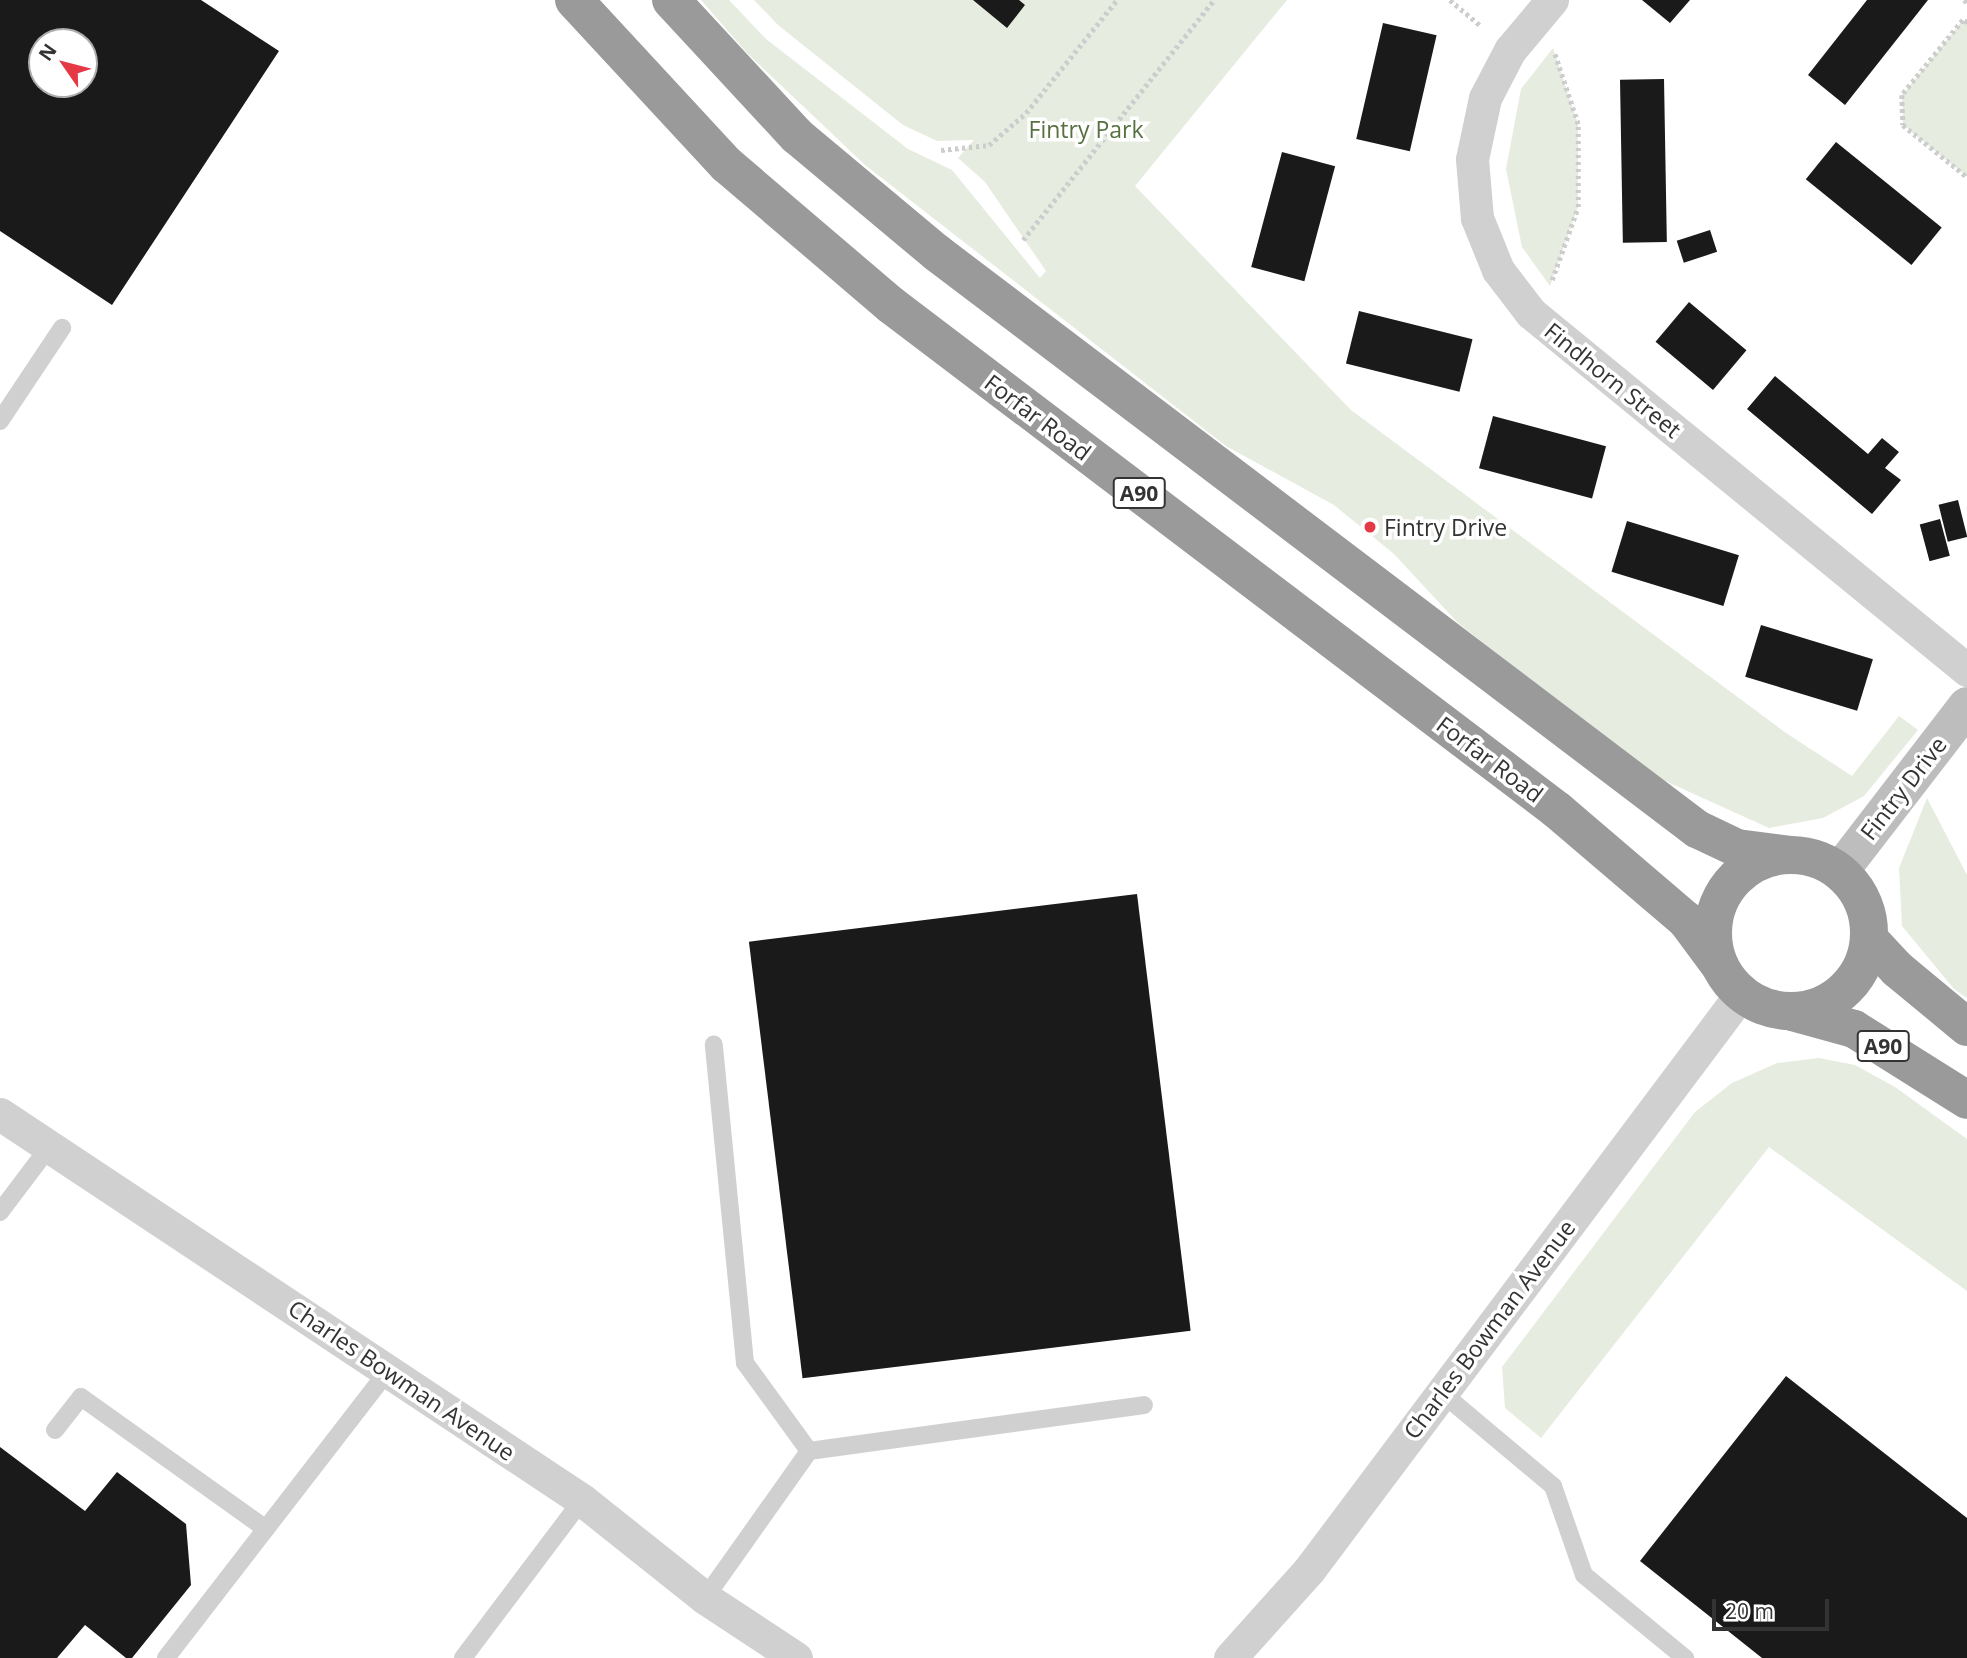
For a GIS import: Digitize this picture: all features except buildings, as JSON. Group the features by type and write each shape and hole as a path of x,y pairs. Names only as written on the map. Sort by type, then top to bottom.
{"highway":[{"name":"Forfar Road","path":"574,0 727,165 891,305 1557,810 1686,920 1731,980"},
{"path":"671,0 797,136 992,295 1697,829 1737,848 1814,858 1840,871 1866,908 1870,940 1865,961 1839,996 1815,1008 1790,1012"},
{"path":"1731,980 1714,922 1731,882 1768,858 1790,855"},
{"path":"1870,940 1897,969 1967,1027"},
{"name":"A90","path":"1731,980 1764,1007 1854,1029 1967,1100"}],"street":[{"name":"Findhorn Street","path":"1543,10 1510,50 1485,98 1472,159 1477,218 1498,270 1531,313 1967,670"},
{"name":"Fintry Drive","path":"1840,871 1967,706"},
{"name":"Charles Bowman Avenue","path":"1230,1658 1309,1570 1441,1393 1731,980"},
{"name":"Charles Bowman Avenue","path":"0,1114 582,1500 705,1598 785,1655"}],"lane":[{"path":"0,421 62,328"},
{"path":"714,1045 745,1363 809,1451"},
{"path":"0,1212 50,1146"},
{"path":"166,1658 388,1371"},
{"path":"1441,1393 1553,1486 1584,1575 1685,1658"},
{"path":"55,1430 81,1397 266,1529"},
{"path":"705,1598 809,1451 1144,1405"},
{"path":"463,1658 582,1500"}],"path":[{"path":"941,150 989,145 1026,113 1117,0"},
{"path":"1023,240 1214,0"},
{"path":"1531,313 1550,286 1578,207 1577,124 1543,10"},
{"path":"1967,23 1963,20 1902,95 1903,125 1967,177"}],"green space":[{"name":"Fintry Park","path":"701,0 729,0 766,39 908,149 952,170 1040,278 1046,271 985,182 958,158 974,140 937,141 903,125 778,25 754,0 1287,0 1135,186 1351,410 1786,733 1852,776 1899,716 1918,730 1864,796 1823,818 1769,828 1652,775 1458,623 1394,554 1334,505 1226,446 865,165 747,53"},
{"path":"1963,20 1967,23 1967,177 1903,125 1902,95"},
{"path":"1553,48 1578,124 1578,207 1550,286 1522,247 1506,169 1521,89"},
{"path":"1927,798 1967,875 1967,998 1954,989 1902,926 1899,868"},
{"path":"1819,1058 1855,1065 1895,1087 1967,1139 1967,1291 1769,1147 1541,1438 1505,1408 1502,1367 1695,1112 1732,1083 1777,1063"}],"place":[{"name":"Fintry Drive","path":"1370,527"}]}
